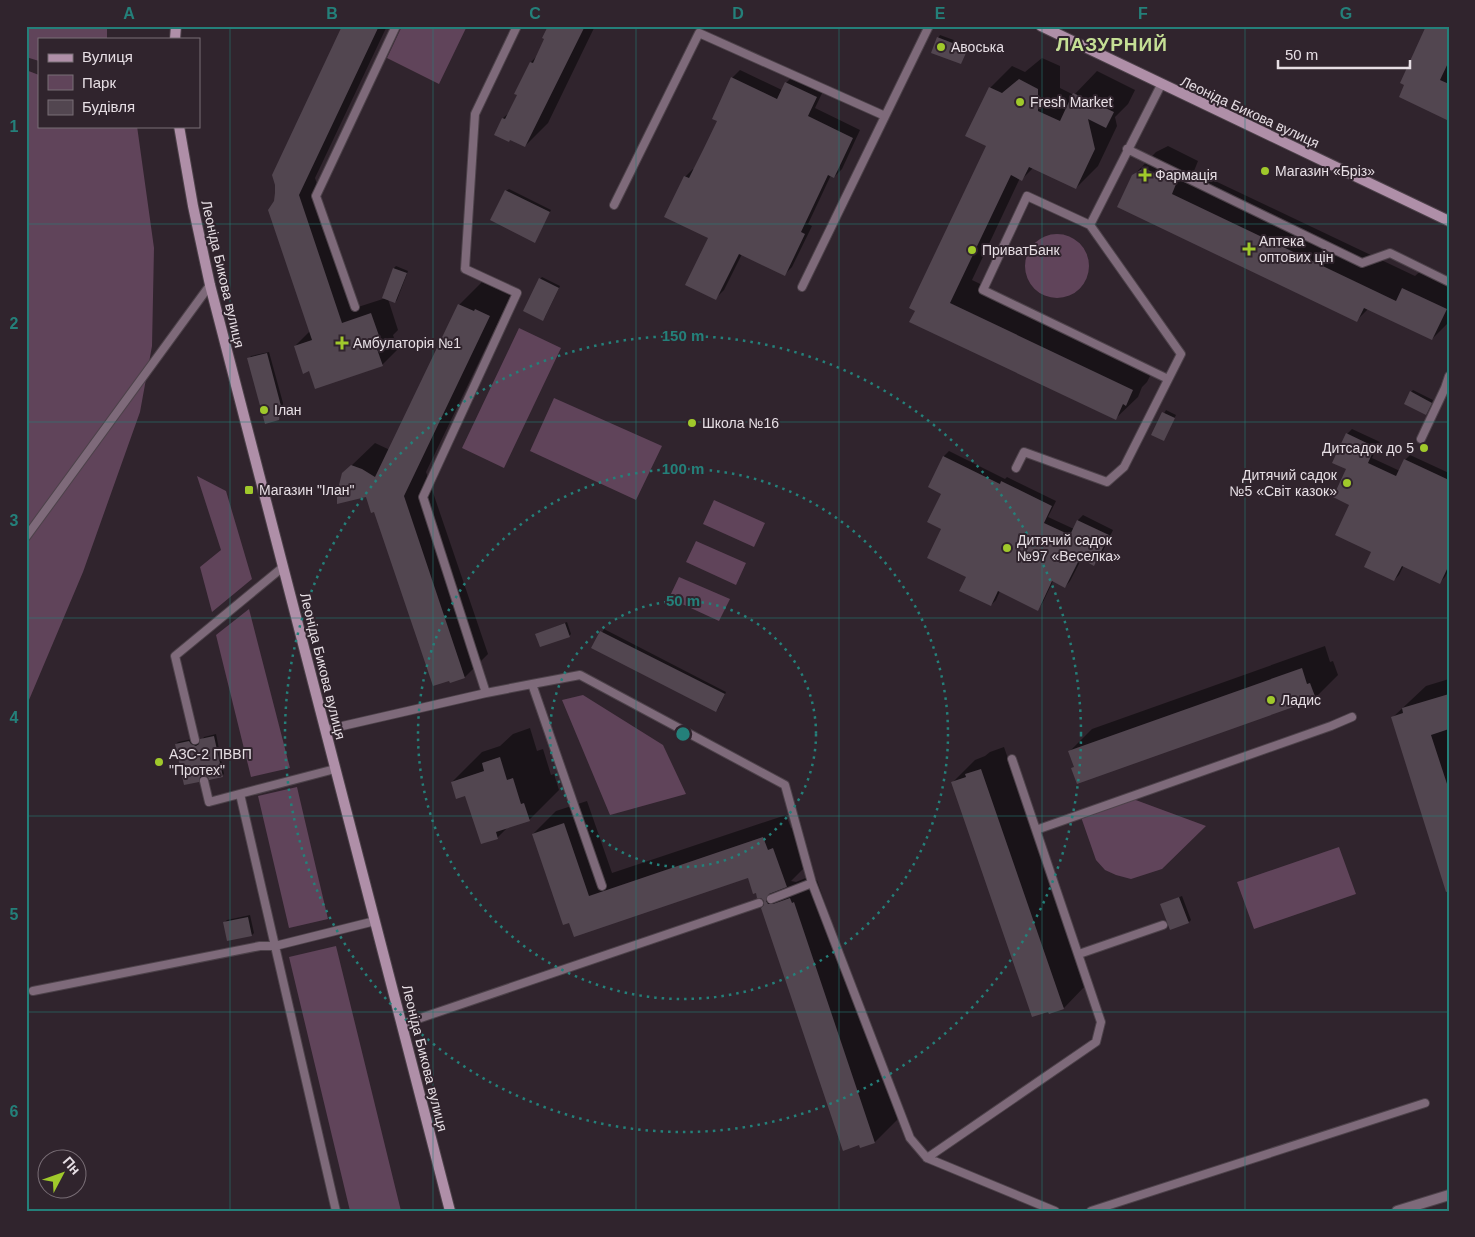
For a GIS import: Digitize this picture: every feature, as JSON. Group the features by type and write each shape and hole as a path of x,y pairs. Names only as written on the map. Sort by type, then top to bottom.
{"street":[{"name":"Леоніда Бикова вулиця","path":"1041,26 1054,29 1161,85 1449,221"},
{"name":"Леоніда Бикова вулиця","path":"179,128 192,206 210,285 450,1211"},
{"path":"1398,1211 1449,1195"}],"lane":[{"path":"355,307 316,196 396,26"},
{"path":"486,693 423,497 517,293 465,270 475,114 517,26"},
{"path":"802,286 929,26"},
{"path":"614,205 699,33 885,116"},
{"path":"1090,225 1161,85"},
{"path":"1127,149 1362,263 1390,253 1449,282"},
{"path":"1016,468 1024,452 1108,482 1124,467 1181,354 1090,225 1027,196 983,290 1168,379"},
{"path":"26,537 210,285"},
{"path":"1421,438 1449,376"},
{"path":"195,740 175,656 283,567"},
{"path":"324,730 486,693 580,675 785,785 812,883 910,1138 927,1158 1055,1211"},
{"path":"532,684 602,886"},
{"path":"1036,830 1331,726 1352,716"},
{"path":"927,1158 1096,1042 1101,1022 1012,759"},
{"path":"204,781 209,802 335,769"},
{"path":"240,794 336,1211"},
{"path":"772,898 812,883"},
{"path":"403,1024 759,903"},
{"path":"33,991 260,946 275,946 375,922"},
{"path":"1079,954 1163,924"},
{"path":"1091,1211 1425,1103"}],"green space":[{"path":"26,26 107,26 107,38 38,38 38,61 26,57"},
{"path":"402,26 467,26 439,84 387,58"},
{"path":"26,70 38,75 38,128 137,128 154,248 152,346 140,412 83,572 26,707"},
{"path":"1057,234 1075,240 1083,248 1089,266 1083,284 1075,292 1057,298 1039,292 1031,284 1025,266 1031,248 1039,240"},
{"path":"519,328 561,348 504,468 462,448"},
{"path":"554,398 662,446 636,500 530,451"},
{"path":"197,476 226,491 252,579 212,612 200,567 221,550"},
{"path":"714,500 765,523 754,547 703,524"},
{"path":"696,541 746,563 736,585 686,562"},
{"path":"679,577 730,599 719,621 669,598"},
{"path":"249,609 290,768 251,777 216,635"},
{"path":"583,695 663,745 686,794 610,815 562,700"},
{"path":"297,787 328,919 289,928 258,796"},
{"path":"1133,799 1206,826 1162,869 1131,879 1105,870 1096,860 1081,817"},
{"path":"1339,847 1356,894 1254,929 1237,882"},
{"path":"336,946 401,1211 350,1211 289,957"}],"building":[{"path":"342,26 379,26 299,195 342,323 371,313 383,347 377,349 383,366 315,389 309,371 303,374 294,346 312,340 268,210 274,201 275,193 272,175"},
{"path":"548,26 585,26 525,147 494,135 502,118 505,119 517,95 514,94 530,62 533,63"},
{"path":"1426,26 1449,26 1449,61 1440,80 1449,84 1449,121 1399,97 1404,85 1400,83"},
{"path":"937,37 968,49 961,64 931,53"},
{"path":"731,77 777,99 785,82 817,97 808,116 853,138 834,178 828,175 801,232 805,234 785,276 739,254 716,300 685,285 708,238 664,217 684,176 689,178 717,121 712,119"},
{"path":"1019,79 1038,89 1038,111 1060,121 1073,93 1114,112 1106,128 1088,119 1095,149 1076,189 1029,167 1022,181 1011,175 950,303 1133,390 1126,406 1123,404 1116,420 909,322 915,311 909,308 986,146 965,136 989,87 1002,93"},
{"path":"1144,168 1176,184 1172,194 1396,301 1402,288 1447,309 1432,340 1364,308 1357,322 1117,207 1132,175"},
{"path":"505,190 550,212 535,243 490,220"},
{"path":"393,268 407,273 395,303 382,298"},
{"path":"539,278 559,288 543,321 523,311"},
{"path":"458,304 490,316 404,496 465,678 433,686 374,512 371,513 366,497 337,504 337,493 342,473 351,465 375,477"},
{"path":"267,353 281,406 279,420 265,424 247,358"},
{"path":"1410,391 1432,403 1426,415 1404,404"},
{"path":"1162,412 1175,418 1164,441 1151,435"},
{"path":"1346,433 1375,447 1368,463 1396,476 1404,459 1449,480 1449,565 1440,584 1402,566 1394,581 1364,567 1371,552 1335,535 1349,505 1333,497 1346,469 1332,463"},
{"path":"943,456 1000,484 1001,481 1052,506 1044,523 1070,535 1077,520 1109,535 1094,566 1080,558 1065,588 1052,581 1038,611 998,591 991,606 959,591 966,577 927,558 941,529 927,522 941,494 928,487"},
{"path":"565,623 570,637 540,647 535,634"},
{"path":"600,631 725,694 716,712 591,648"},
{"path":"1302,668 1307,684 1310,683 1316,699 1077,784 1071,768 1074,767 1068,751"},
{"path":"1449,694 1449,729 1431,735 1449,790 1449,891 1446,892 1391,717 1403,713 1402,708"},
{"path":"214,736 223,777 209,780 208,777 203,775 200,777 199,782 184,785 175,744 189,741 196,746 199,744 200,739"},
{"path":"500,757 507,780 513,778 521,804 524,803 530,821 496,832 498,839 481,844 465,796 456,799 451,782 484,771 482,763"},
{"path":"981,769 1064,1009 1049,1014 1048,1012 1032,1017 951,782 966,777 965,774"},
{"path":"564,823 589,896 763,837 768,850 773,848 787,887 769,894 766,901 768,904 773,904 790,898 792,903 794,902 875,1143 860,1148 859,1145 843,1151 761,908 764,905 764,901 761,898 757,898 756,893 753,894 748,878 574,937 569,923 563,925 532,834"},
{"path":"1179,897 1189,923 1170,930 1160,904"},
{"path":"248,917 252,936 227,941 223,922"}],"place":[{"name":"Авоська","path":"941,47"},
{"name":"Fresh Market","path":"1020,102"},
{"name":"Магазин «Бріз»","path":"1265,171"},
{"name":"Фармація","path":"1145,175"},
{"name":"Аптека оптових цін","path":"1249,249"},
{"name":"ПриватБанк","path":"972,250"},
{"name":"Амбулаторія №1","path":"342,343"},
{"name":"Ілан","path":"264,410"},
{"name":"Школа №16","path":"692,423"},
{"name":"Дитсадок до 5","path":"1424,448"},
{"name":"Дитячий садок №5 «Світ казок»","path":"1347,483"},
{"name":"Магазин \"Ілан\"","path":"249,490"},
{"name":"Дитячий садок №97 «Веселка»","path":"1007,548"},
{"name":"Ладис","path":"1271,700"},
{"name":"АЗС-2 ПВВП \"Протех\"","path":"159,762"}],"district":[{"name":"ЛАЗУРНИЙ","path":"1112,44"}]}
